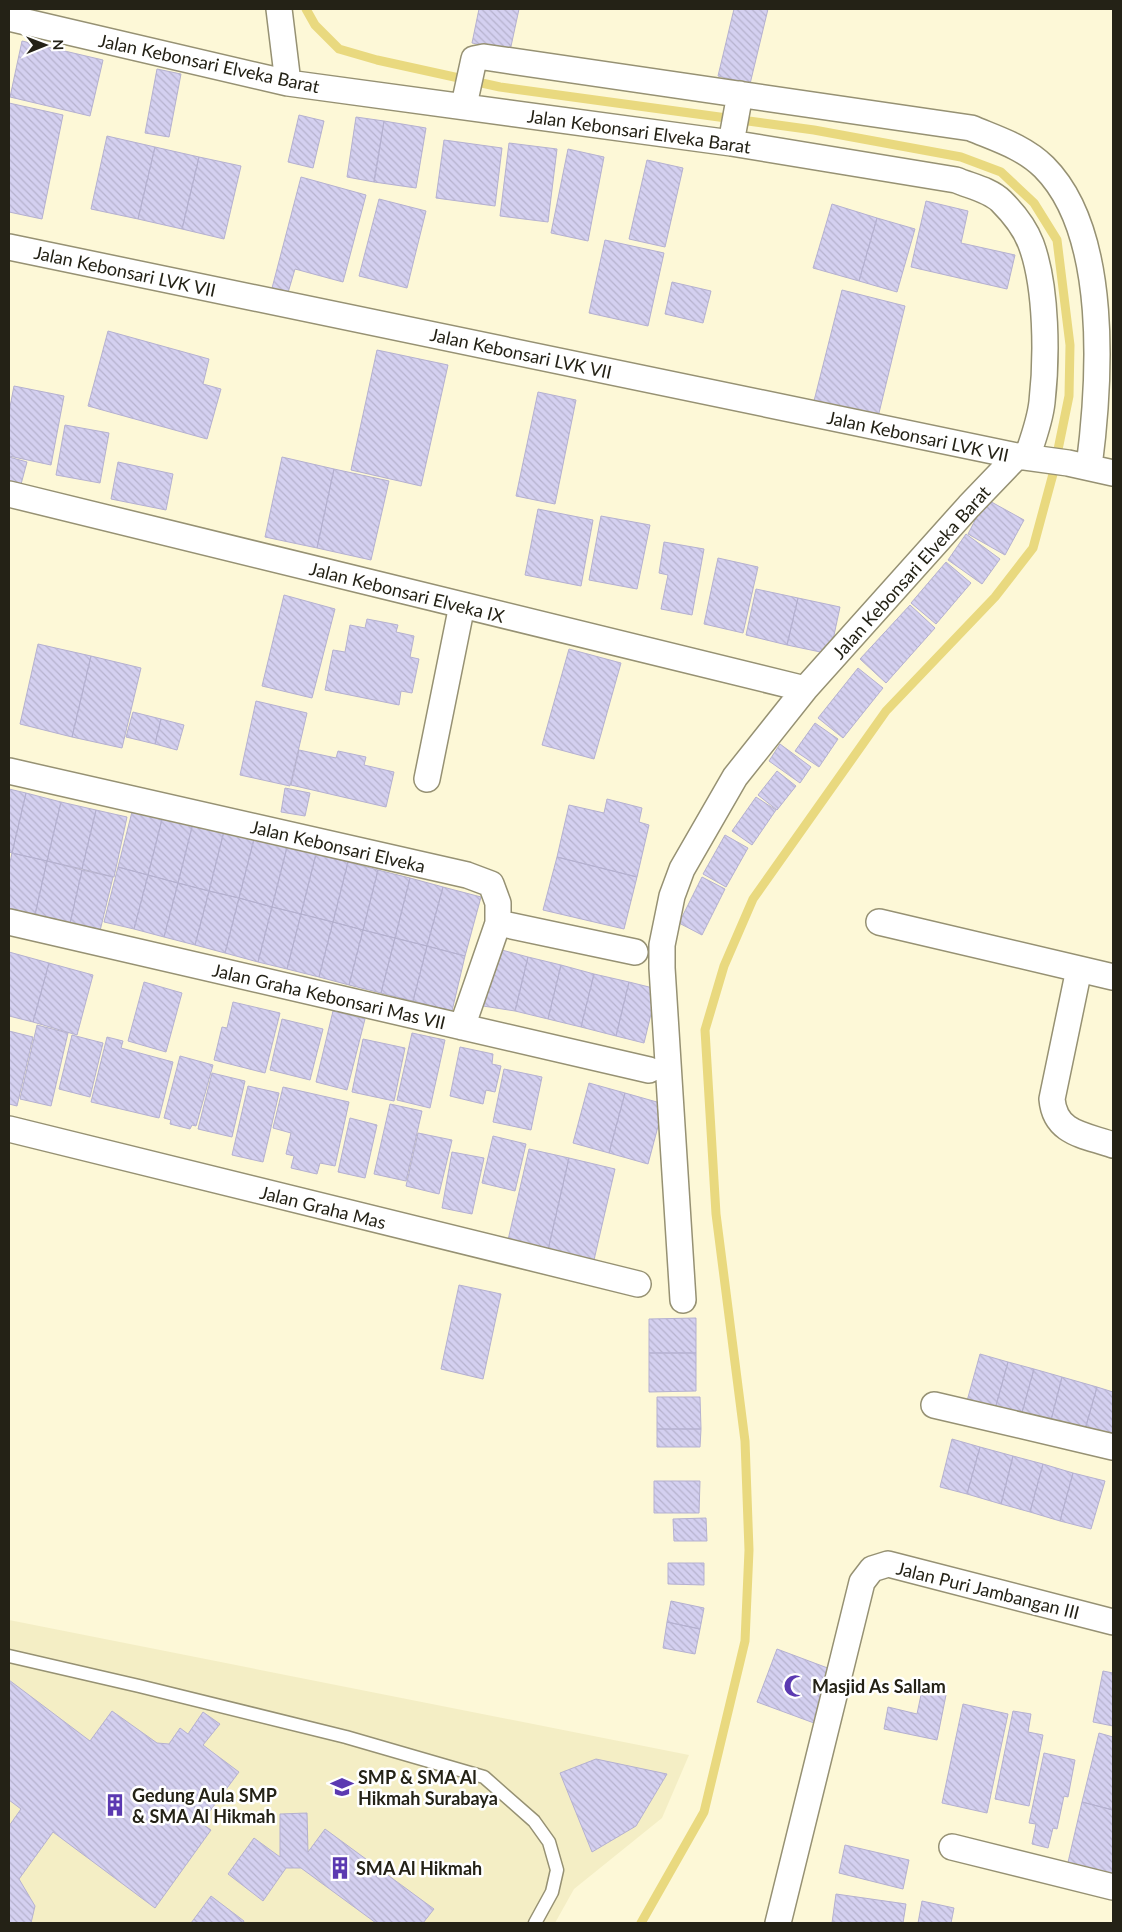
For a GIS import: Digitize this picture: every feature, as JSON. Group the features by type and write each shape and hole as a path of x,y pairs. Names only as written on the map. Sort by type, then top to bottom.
{"street":[{"path":"279,9 288,83"},
{"name":"Jalan Kebonsari Elveka Barat","path":"9,18 288,83 465,99 736,117 956,180 999,199 1022,227 1031,244 1037,268 1045,331 1042,403 1036,431 1026,457 969,506 805,689 735,777 682,868 672,896 666,920 662,968 683,1300"},
{"path":"465,99 474,66 474,59 484,57 736,117 971,128 1027,152 1044,167 1066,194 1078,221 1090,266 1096,329 1096,407 1078,465"},
{"name":"Jalan Kebonsari LVK VII","path":"9,247 1026,457 1078,465 1113,473"},
{"name":"Jalan Kebonsari Elveka IX","path":"9,494 805,689"},
{"path":"426,779 462,606"},
{"name":"Jalan Kebonsari Elveka","path":"9,771 466,875 491,884 498,903 498,923"},
{"name":"Jalan Graha Kebonsari Mas VII","path":"9,922 649,1070"},
{"path":"879,922 1113,977"},
{"path":"462,1027 498,923 635,952"},
{"path":"1079,969 1052,1099 1053,1107 1062,1127 1113,1145"},
{"name":"Jalan Graha Mas","path":"9,1129 638,1284"},
{"path":"934,1405 1113,1447"},
{"name":"Jalan Puri Jambangan III","path":"778,1923 862,1582 872,1569 888,1564 1113,1622"},
{"path":"952,1847 1113,1887"}],"lane":[{"path":"9,1656 346,1737 484,1777 534,1821 550,1842 557,1870 552,1892 536,1923"}],"shaded area":[{"name":"SMP & SMA Al Hikmah Surabaya","path":"9,1620 689,1755 662,1818 574,1889 555,1923 9,1923"}],"building":[{"path":"479,9 519,9 510,51 472,43"},
{"path":"734,9 768,9 750,84 718,76"},
{"path":"22,41 103,60 90,116 10,97"},
{"path":"157,69 181,74 169,137 145,133"},
{"path":"9,103 63,115 42,219 9,212"},
{"path":"299,115 324,121 313,168 288,162"},
{"path":"356,117 384,121 374,182 347,177"},
{"path":"384,121 426,128 416,188 374,182"},
{"path":"107,136 155,147 138,219 91,209"},
{"path":"444,140 502,148 495,206 436,198"},
{"path":"509,143 557,149 548,222 500,216"},
{"path":"155,147 199,157 182,229 138,219"},
{"path":"568,149 604,157 588,241 551,233"},
{"path":"199,157 241,166 224,239 182,229"},
{"path":"647,160 683,168 665,247 629,239"},
{"path":"301,177 366,195 343,282 295,269 287,296 271,292"},
{"path":"379,199 426,211 407,288 359,276"},
{"path":"926,201 968,211 961,243 1015,255 1007,289 911,267"},
{"path":"832,204 877,218 859,281 813,268"},
{"path":"877,218 915,229 897,292 859,281"},
{"path":"605,240 664,253 648,326 589,313"},
{"path":"672,282 711,291 703,323 665,314"},
{"path":"842,290 905,306 878,417 814,401"},
{"path":"108,331 209,359 203,384 221,389 207,439 88,406"},
{"path":"377,350 448,365 421,486 351,470"},
{"path":"14,386 64,396 51,465 9,456 9,412"},
{"path":"538,392 576,400 555,504 516,496"},
{"path":"65,425 109,433 100,483 56,475"},
{"path":"9,457 27,462 20,488 9,486"},
{"path":"282,457 334,469 317,548 265,537"},
{"path":"118,462 173,474 166,510 111,499"},
{"path":"334,469 389,481 371,560 317,548"},
{"path":"986,499 1024,520 1005,555 968,534"},
{"path":"538,509 593,520 581,586 525,575"},
{"path":"601,516 650,525 637,589 589,580"},
{"path":"966,534 1000,559 982,584 948,560"},
{"path":"664,542 704,549 692,615 661,609 668,575 659,573"},
{"path":"718,558 758,567 743,633 704,624"},
{"path":"946,562 971,583 936,624 911,603"},
{"path":"756,589 798,598 787,645 746,635"},
{"path":"284,595 335,609 312,698 262,686"},
{"path":"798,598 840,607 830,654 787,645"},
{"path":"910,605 935,628 886,683 860,659"},
{"path":"367,619 398,625 396,632 414,636 410,657 419,659 412,693 401,691 399,705 325,690 333,650 345,652 350,625 365,628"},
{"path":"38,644 91,656 72,737 20,724"},
{"path":"569,649 621,663 594,759 542,745"},
{"path":"91,656 141,668 122,748 72,737"},
{"path":"858,668 883,688 843,738 818,718"},
{"path":"256,701 307,713 290,786 240,775"},
{"path":"133,712 161,719 155,744 126,737"},
{"path":"161,719 184,725 177,750 155,744"},
{"path":"815,723 838,739 819,767 795,751"},
{"path":"780,744 811,767 800,783 769,761"},
{"path":"299,750 336,758 338,751 366,757 364,765 394,772 386,807 291,785"},
{"path":"777,771 796,786 777,810 758,795"},
{"path":"285,788 310,793 305,816 281,812"},
{"path":"9,789 26,793 12,853 9,852"},
{"path":"26,793 61,802 47,861 12,853"},
{"path":"756,797 776,810 752,845 732,831"},
{"path":"607,799 642,808 639,822 649,825 637,877 557,857 569,805 604,813"},
{"path":"61,802 96,810 82,869 47,861"},
{"path":"133,808 163,815 148,875 118,867"},
{"path":"96,810 127,817 114,877 82,869"},
{"path":"163,815 193,823 178,883 148,875"},
{"path":"193,823 224,831 209,891 178,883"},
{"path":"224,831 254,839 239,898 209,891"},
{"path":"725,835 748,848 726,887 703,874"},
{"path":"254,839 287,847 272,907 239,898"},
{"path":"287,847 316,854 301,914 272,907"},
{"path":"12,853 47,861 34,919 9,913 9,866"},
{"path":"316,854 348,862 333,922 301,914"},
{"path":"557,857 637,877 624,929 543,910"},
{"path":"47,861 82,870 69,928 34,919"},
{"path":"348,862 378,870 363,930 333,922"},
{"path":"118,867 148,875 134,929 104,922"},
{"path":"82,870 113,877 99,935 69,928"},
{"path":"378,870 410,878 395,938 363,930"},
{"path":"148,875 178,883 164,937 134,929"},
{"path":"702,877 725,889 702,935 679,923"},
{"path":"410,878 443,887 427,946 395,938"},
{"path":"178,883 209,891 195,945 164,937"},
{"path":"443,887 481,897 465,956 427,946"},
{"path":"209,891 239,898 225,953 195,945"},
{"path":"239,898 272,907 258,962 225,953"},
{"path":"272,907 301,914 287,969 258,962"},
{"path":"301,914 333,922 319,977 287,969"},
{"path":"333,922 363,930 349,985 319,977"},
{"path":"363,930 395,938 381,993 349,985"},
{"path":"395,938 427,946 413,1001 381,993"},
{"path":"427,946 465,956 452,1011 413,1001"},
{"path":"498,949 528,957 515,1011 483,1006"},
{"path":"9,952 49,963 33,1022 9,1016"},
{"path":"528,957 561,965 548,1019 515,1011"},
{"path":"49,963 93,975 77,1035 33,1022"},
{"path":"561,965 594,974 581,1027 548,1019"},
{"path":"594,974 629,982 616,1036 581,1027"},
{"path":"144,982 182,993 166,1052 128,1041"},
{"path":"629,982 657,989 644,1043 616,1036"},
{"path":"233,1002 280,1013 265,1073 214,1060 222,1027 227,1028"},
{"path":"333,1011 365,1019 347,1090 316,1082"},
{"path":"282,1019 323,1029 310,1080 270,1070"},
{"path":"37,1025 68,1033 51,1106 20,1099"},
{"path":"9,1031 33,1037 17,1106 9,1104"},
{"path":"412,1033 445,1040 430,1108 397,1100"},
{"path":"72,1035 103,1043 90,1097 59,1089"},
{"path":"107,1037 123,1041 121,1048 173,1062 159,1118 91,1102"},
{"path":"363,1039 405,1048 394,1101 352,1092"},
{"path":"460,1047 493,1054 492,1064 501,1066 495,1092 486,1090 483,1104 450,1096"},
{"path":"180,1056 213,1065 196,1126 192,1125 190,1129 170,1124 171,1120 164,1118"},
{"path":"504,1069 542,1077 531,1130 493,1122"},
{"path":"212,1073 245,1081 232,1137 198,1129"},
{"path":"589,1083 625,1093 609,1153 573,1143"},
{"path":"248,1086 279,1093 263,1162 232,1155"},
{"path":"283,1087 349,1102 335,1166 320,1163 317,1174 291,1168 294,1156 286,1154 291,1133 273,1128"},
{"path":"625,1093 664,1104 648,1164 609,1153"},
{"path":"390,1104 422,1111 406,1181 374,1174"},
{"path":"350,1118 377,1125 365,1178 338,1172"},
{"path":"418,1133 452,1140 439,1194 406,1186"},
{"path":"493,1136 526,1144 515,1191 482,1183"},
{"path":"529,1149 569,1158 548,1250 508,1240"},
{"path":"452,1152 484,1158 472,1214 442,1208"},
{"path":"569,1158 615,1169 594,1260 548,1250"},
{"path":"459,1285 501,1294 483,1379 441,1369"},
{"path":"696,1318 696,1353 649,1353 649,1319"},
{"path":"649,1353 696,1353 696,1391 649,1392"},
{"path":"980,1354 1008,1362 995,1409 967,1401"},
{"path":"1008,1362 1034,1369 1021,1416 995,1409"},
{"path":"1034,1369 1062,1377 1050,1424 1021,1416"},
{"path":"1062,1377 1097,1387 1084,1433 1050,1424"},
{"path":"1097,1387 1113,1392 1113,1442 1084,1433"},
{"path":"657,1397 700,1397 701,1429 657,1429"},
{"path":"657,1429 701,1429 700,1447 657,1447"},
{"path":"952,1439 980,1447 967,1494 940,1487"},
{"path":"980,1447 1013,1456 1001,1504 967,1494"},
{"path":"1013,1456 1043,1464 1030,1512 1001,1504"},
{"path":"1043,1464 1073,1473 1060,1521 1030,1512"},
{"path":"1073,1473 1105,1481 1091,1529 1060,1521"},
{"path":"654,1481 700,1481 699,1513 654,1513"},
{"path":"706,1518 707,1541 674,1541 673,1519"},
{"path":"668,1563 704,1563 704,1585 668,1584"},
{"path":"671,1601 704,1608 700,1629 667,1622"},
{"path":"667,1622 700,1629 695,1654 663,1648"},
{"name":"Masjid As Sallam","path":"777,1649 833,1670 814,1723 757,1702"},
{"path":"1103,1671 1113,1673 1113,1726 1093,1722"},
{"name":"Gedung Aula SMP & SMA Al Hikmah","path":"9,1680 90,1741 112,1711 157,1743 169,1744 180,1728 188,1734 203,1712 220,1724 203,1745 239,1772 201,1823 211,1830 155,1908 53,1832 19,1879 35,1906 31,1923 9,1923 9,1826 21,1809 9,1800"},
{"path":"922,1690 946,1695 937,1740 884,1729 888,1707 917,1714"},
{"path":"963,1704 1008,1714 987,1813 942,1803"},
{"path":"1013,1711 1031,1714 1028,1732 1043,1735 1029,1806 995,1799"},
{"path":"1099,1733 1113,1737 1113,1810 1082,1802"},
{"path":"1044,1753 1075,1760 1068,1797 1064,1796 1057,1829 1053,1828 1048,1848 1032,1844 1036,1824 1029,1823"},
{"path":"596,1759 667,1774 636,1826 592,1852 560,1773"},
{"path":"1082,1802 1113,1810 1113,1882 1066,1871"},
{"name":"SMA Al Hikmah","path":"307,1813 308,1852 325,1829 434,1909 423,1923 376,1923 301,1868 286,1868 263,1901 228,1874 254,1838 280,1857 280,1814"},
{"path":"845,1845 909,1860 903,1889 839,1873"},
{"path":"836,1894 906,1904 903,1923 832,1923"},
{"path":"211,1896 244,1921 243,1923 191,1923"},
{"path":"922,1901 954,1908 951,1923 918,1923"}],"waterway":[{"path":"306,9 315,25 339,49 377,60 500,87 814,130 961,157 1001,172 1034,203 1057,240 1070,345 1069,396 1053,474 1033,548 995,597 886,711 753,899 724,966 705,1030 716,1214 745,1441 749,1550 745,1641 704,1812 641,1923"}],"place":[{"name":"Masjid As Sallam","path":"795,1686"},
{"name":"SMP & SMA Al Hikmah Surabaya","path":"342,1787"},
{"name":"Gedung Aula SMP & SMA Al Hikmah","path":"115,1805"},
{"name":"SMA Al Hikmah","path":"340,1868"}]}
